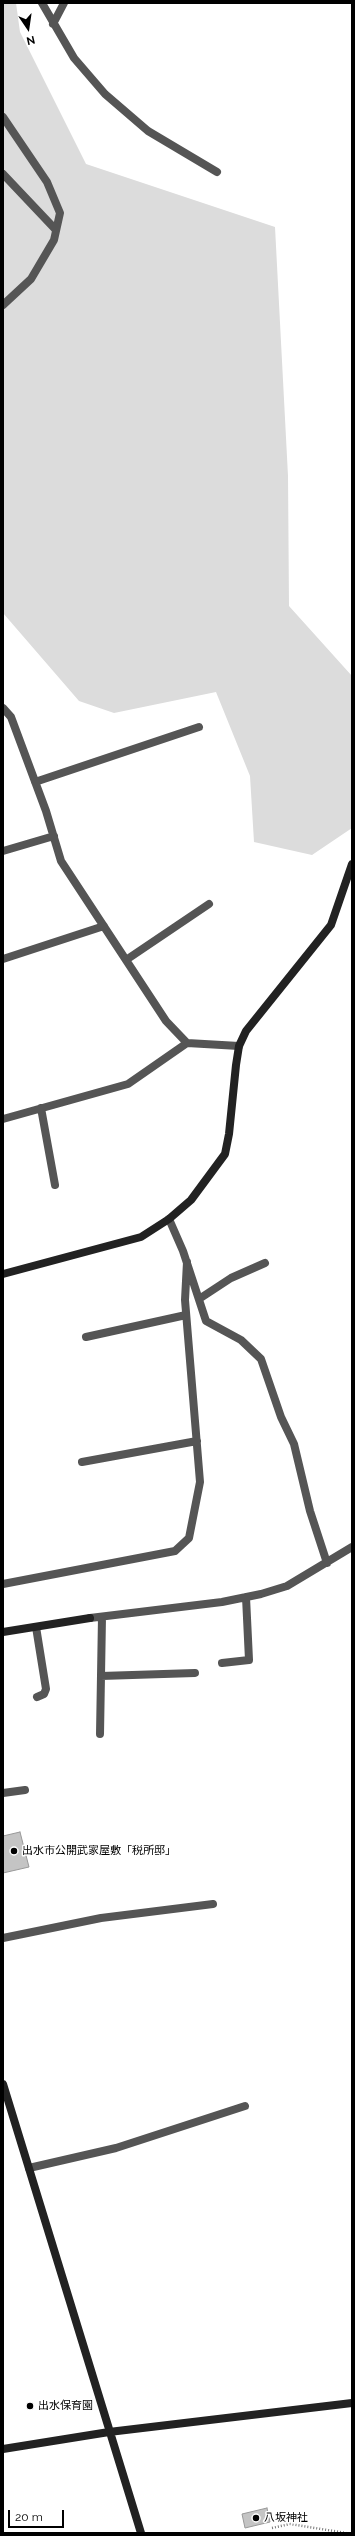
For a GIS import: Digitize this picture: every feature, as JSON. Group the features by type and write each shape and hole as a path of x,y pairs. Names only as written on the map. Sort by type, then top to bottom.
{"street":[{"path":"42,3 74,58 105,94 148,131 218,172"},
{"path":"53,24 64,3"},
{"path":"3,117 48,182 60,212 54,240 31,279 3,306"},
{"path":"3,174 56,230"},
{"path":"3,708 11,716 54,836 61,861 166,1021 187,1043"},
{"path":"35,782 200,727"},
{"path":"3,851 54,836"},
{"path":"3,1274 141,1237 169,1219 191,1200 225,1154 229,1134 239,1046 246,1031 331,925 352,864"},
{"path":"126,960 210,904"},
{"path":"3,960 104,926"},
{"path":"3,1119 128,1084 187,1043 239,1046"},
{"path":"41,1108 55,1185"},
{"path":"169,1219 188,1262 206,1321 241,1340 261,1359 281,1417 294,1444 310,1511 327,1563"},
{"path":"3,1584 175,1550 189,1538 200,1482 186,1315 188,1262"},
{"path":"199,1299 231,1278 265,1263"},
{"path":"86,1337 186,1315"},
{"path":"82,1462 197,1441"},
{"path":"3,1632 90,1618 246,1597 287,1586 352,1547"},
{"path":"222,1663 249,1660 246,1597"},
{"path":"100,1734 102,1617"},
{"path":"36,1627 46,1689 44,1694 37,1697"},
{"path":"101,1676 195,1673"},
{"path":"3,1793 25,1790"},
{"path":"3,1938 101,1918 213,1904"},
{"path":"3,2084 141,2533"},
{"path":"29,2168 116,2148 245,2106"},
{"path":"3,2449 109,2432 352,2403"}],"path":[{"path":"272,2528 290,2524 346,2533"}],"shaded area":[{"path":"3,3 16,3 20,32 86,164 275,227 288,476 289,606 352,676 352,828 312,855 254,842 250,776 216,692 114,713 79,701 3,613"}],"building":[{"name":"出水市公開武家屋敷「税所邸」","path":"20,1832 29,1867 3,1873 3,1836"},
{"name":"八坂神社","path":"267,2508 270,2522 245,2528 242,2514"}],"place":[{"name":"出水市公開武家屋敷「税所邸」","path":"14,1851"},
{"name":"出水保育園","path":"30,2406"},
{"name":"八坂神社","path":"256,2518"}]}
